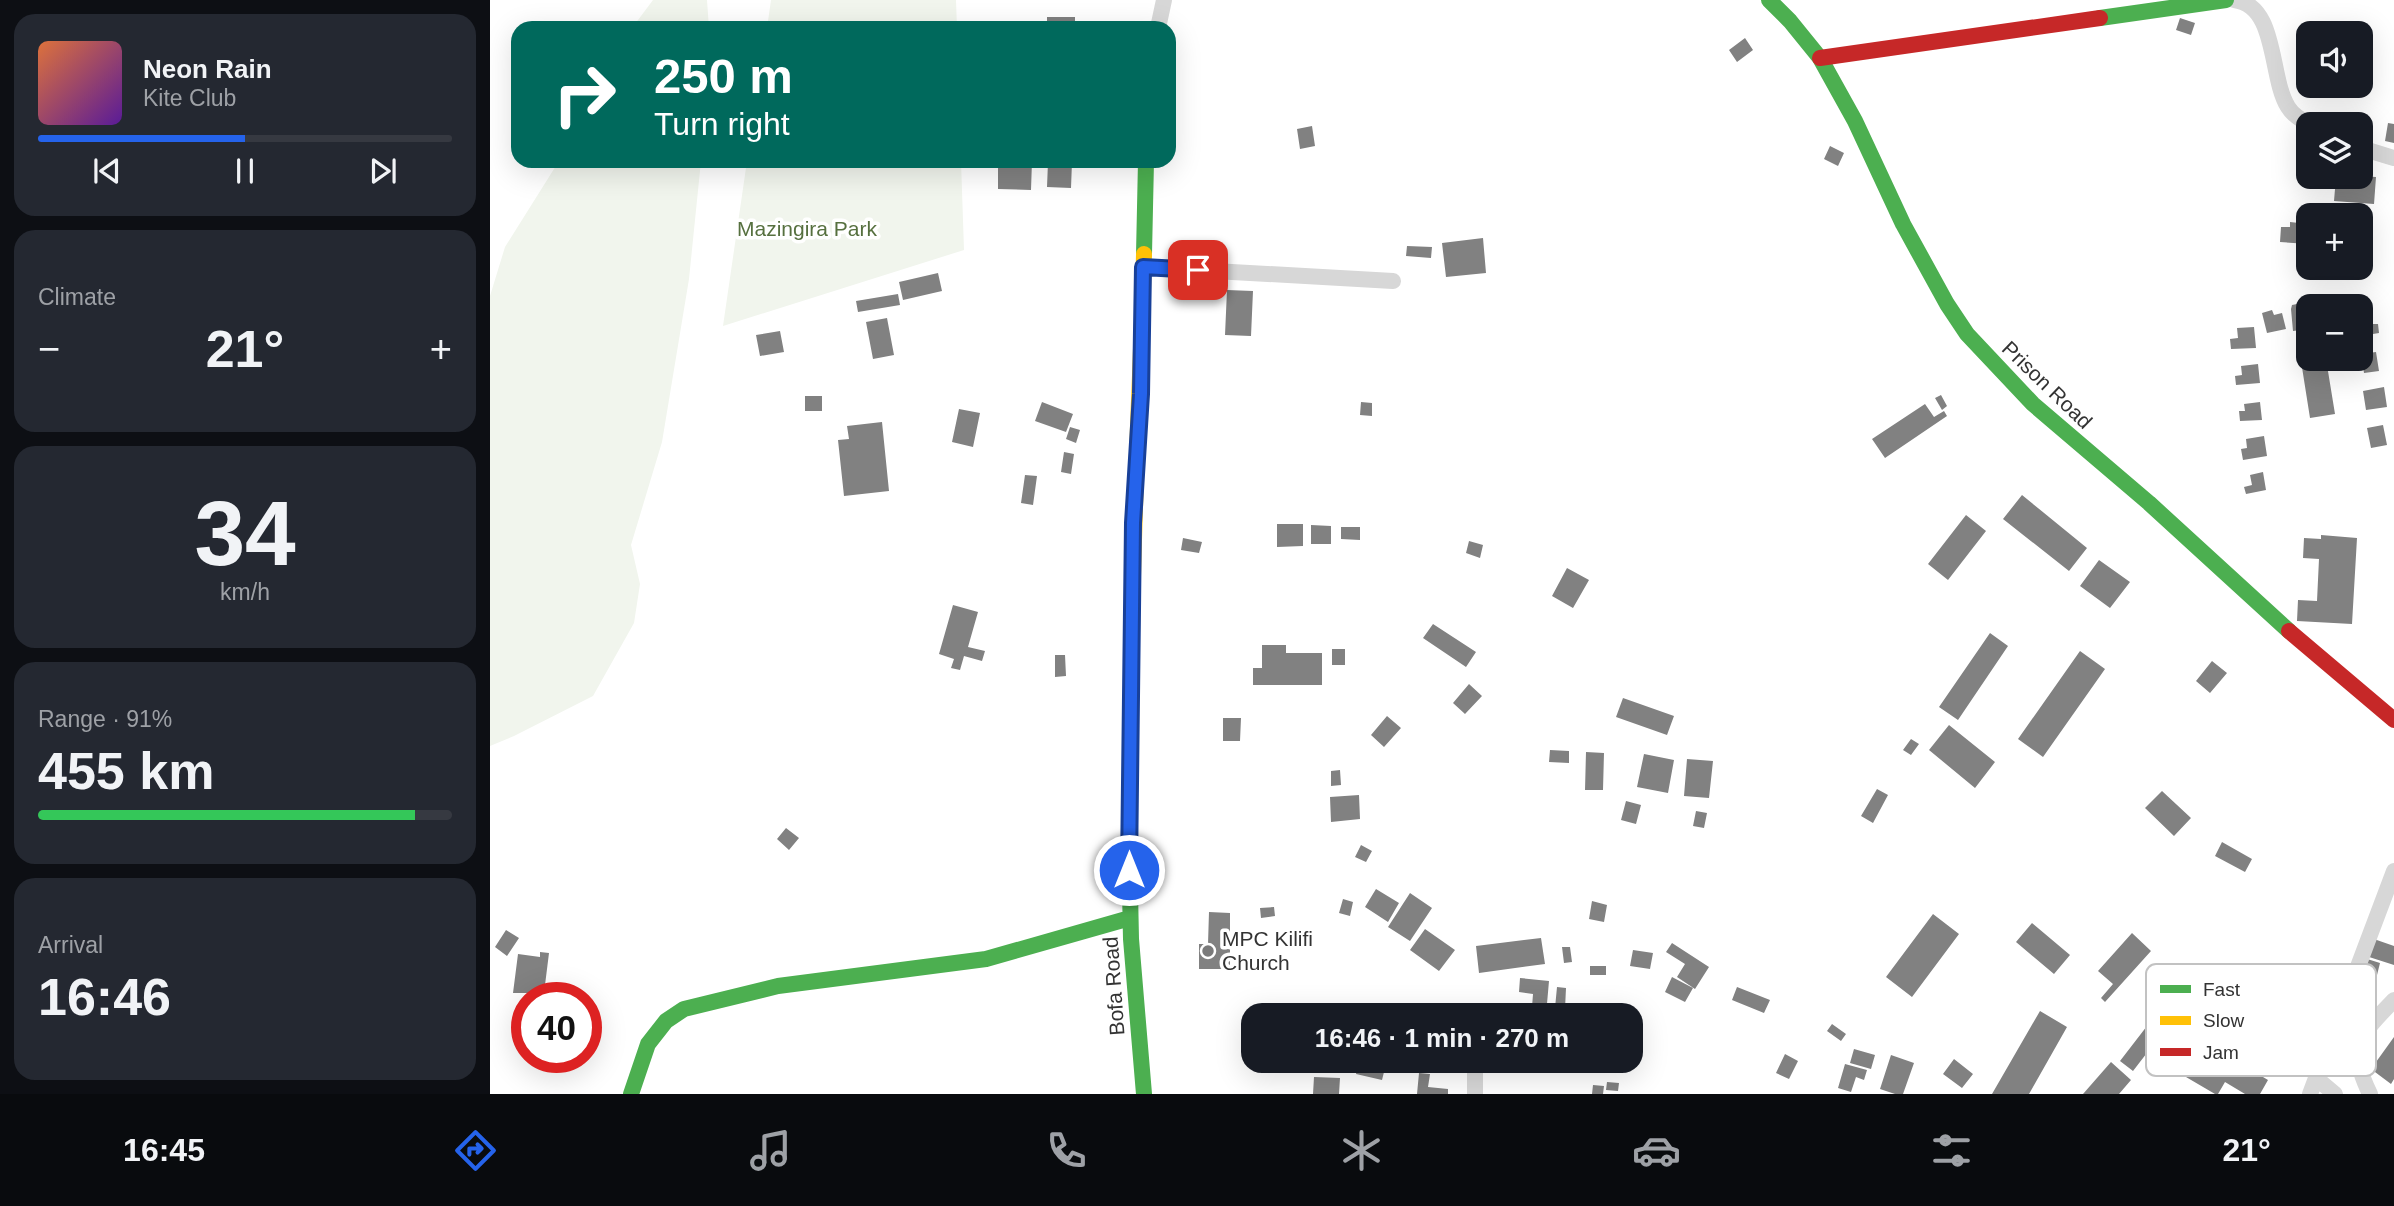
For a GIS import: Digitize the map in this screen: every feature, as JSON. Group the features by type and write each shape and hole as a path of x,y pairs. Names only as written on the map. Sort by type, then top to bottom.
{"street":[{"path":"1160,21 1164,0"},
{"name":"Prison Road","path":"1769,0 1790,20 1820,58 1855,121 1903,224 1947,304 1967,334 2033,404 2149,503 2314,654 2394,720"},
{"path":"1820,58 2226,0"},
{"path":"2234,0 2242,1 2258,11 2286,104 2296,117"},
{"path":"2373,152 2394,158"},
{"name":"Bofa Road","path":"1144,1094 1130,918 1133,523 1141,394 1146,168"},
{"path":"1143,267 1393,281"},
{"path":"2359,964 2394,871"},
{"path":"2382,902 2394,914"},
{"path":"631,1094 648,1044 666,1021 684,1009 778,986 986,959 1130,918"},
{"path":"2376,1019 2394,1000"},
{"path":"1475,1073 1475,1094"},
{"path":"2362,1076 2371,1094"},
{"path":"2313,1086 2334,1094"}],"green space":[{"path":"653,0 707,0 708,21 637,21"},
{"path":"771,0 956,0 957,21 768,21"},
{"path":"555,168 700,168 689,279 662,442 631,545 640,584 634,623 593,696 490,746 490,296 505,247"},
{"name":"Mazingira Park","path":"746,168 961,168 964,250 723,326"}],"building":[{"path":"1047,17 1075,17 1075,21 1047,21"},
{"path":"2180,18 2195,23 2191,35 2176,30"},
{"path":"1745,38 1753,50 1737,62 1729,50"},
{"path":"2388,123 2394,124 2394,143 2385,141"},
{"path":"1312,126 1315,146 1300,149 1297,129"},
{"path":"1830,146 1844,153 1838,166 1824,159"},
{"path":"998,168 1032,168 1031,190 998,189"},
{"path":"1048,168 1072,168 1071,188 1047,187"},
{"path":"2373,177 2376,177 2374,204 2334,201 2335,189 2373,189"},
{"path":"2290,222 2296,223 2296,243 2280,242 2281,227 2290,227"},
{"path":"1483,238 1486,273 1446,277 1442,243"},
{"path":"1407,246 1432,247 1431,258 1406,256"},
{"path":"938,273 942,291 903,300 899,282"},
{"path":"1227,290 1253,291 1251,336 1225,335"},
{"path":"898,294 900,305 858,312 856,301"},
{"path":"2296,304 2296,331 2293,331 2291,309 2292,305"},
{"path":"2272,310 2274,315 2282,313 2286,329 2267,333 2262,313"},
{"path":"887,318 894,355 873,359 866,322"},
{"path":"2373,324 2378,324 2379,333 2373,334"},
{"path":"2254,327 2256,348 2231,349 2230,339 2238,338 2237,328"},
{"path":"780,331 784,352 760,356 756,335"},
{"path":"2373,352 2376,352 2379,371 2364,373 2373,371"},
{"path":"2258,364 2260,383 2236,385 2235,376 2242,375 2241,366"},
{"path":"2303,371 2328,371 2335,414 2310,418"},
{"path":"2384,387 2387,407 2366,410 2363,391"},
{"path":"1941,395 1947,406 1942,410 1935,398"},
{"path":"805,396 822,396 822,411 805,411"},
{"path":"1042,402 1073,414 1066,432 1035,421"},
{"path":"1361,402 1372,403 1372,416 1360,415"},
{"path":"2260,402 2262,420 2240,421 2239,411 2245,411 2244,404"},
{"path":"1925,404 1934,417 1944,411 1947,416 1885,458 1872,439"},
{"path":"959,409 980,413 973,447 952,442"},
{"path":"882,422 889,491 844,496 838,440 849,439 847,426"},
{"path":"2383,425 2387,445 2371,448 2367,428"},
{"path":"1070,427 1080,430 1076,443 1066,439"},
{"path":"2264,436 2267,456 2243,460 2241,449 2247,448 2246,439"},
{"path":"1064,452 1074,454 1071,474 1061,472"},
{"path":"2263,472 2266,490 2246,494 2244,487 2252,485 2250,475"},
{"path":"1025,475 1037,476 1033,505 1021,503"},
{"path":"2022,495 2087,548 2069,571 2003,519"},
{"path":"1966,515 1986,531 1948,580 1928,564"},
{"path":"1277,524 1303,524 1303,546 1277,547"},
{"path":"1311,525 1331,526 1331,544 1311,544"},
{"path":"1341,527 1360,527 1360,540 1341,539"},
{"path":"2321,535 2357,538 2352,624 2297,621 2298,600 2317,601 2319,559 2303,558 2304,538 2321,539"},
{"path":"1183,538 1202,542 1199,553 1181,550"},
{"path":"1469,541 1483,545 1480,558 1466,553"},
{"path":"2099,560 2130,582 2110,608 2080,586"},
{"path":"1567,568 1589,580 1573,608 1552,596"},
{"path":"953,605 978,612 968,647 985,651 982,661 964,656 960,670 951,668 954,659 939,654"},
{"path":"1433,624 1476,652 1466,667 1423,638"},
{"path":"1990,633 2008,646 1958,720 1939,707"},
{"path":"1262,645 1286,645 1286,653 1322,653 1322,685 1253,685 1253,668 1262,668"},
{"path":"1332,649 1345,649 1345,665 1332,665"},
{"path":"2080,651 2105,669 2043,757 2018,739"},
{"path":"1055,655 1065,655 1066,676 1055,677"},
{"path":"2212,661 2227,673 2210,693 2196,681"},
{"path":"1469,684 1482,696 1465,714 1453,703"},
{"path":"1623,698 1674,716 1667,735 1616,717"},
{"path":"1387,716 1401,728 1384,747 1371,735"},
{"path":"1223,718 1241,718 1240,741 1223,741"},
{"path":"1949,725 1995,762 1975,788 1929,750"},
{"path":"1911,739 1919,744 1911,755 1903,750"},
{"path":"1550,750 1569,751 1569,763 1549,762"},
{"path":"1586,752 1604,753 1603,790 1585,790"},
{"path":"1644,754 1674,760 1668,793 1637,787"},
{"path":"1687,759 1713,761 1709,798 1684,796"},
{"path":"1340,770 1341,785 1331,786 1331,771"},
{"path":"1877,789 1888,795 1873,823 1861,816"},
{"path":"2162,791 2191,818 2174,836 2145,808"},
{"path":"1359,795 1360,819 1331,822 1330,797"},
{"path":"1626,801 1641,805 1636,824 1621,820"},
{"path":"1696,811 1707,813 1704,828 1693,826"},
{"path":"786,828 799,838 789,850 777,839"},
{"path":"2222,842 2252,859 2245,872 2215,856"},
{"path":"1361,845 1372,851 1366,862 1355,857"},
{"path":"1376,889 1399,903 1388,922 1365,907"},
{"path":"1410,893 1432,908 1410,941 1388,927"},
{"path":"1343,899 1353,902 1350,916 1339,913"},
{"path":"1592,901 1607,905 1604,922 1589,919"},
{"path":"1274,907 1275,916 1261,918 1260,908"},
{"path":"1209,912 1230,913 1230,969 1199,969 1199,944 1208,944"},
{"path":"1933,914 1959,934 1912,997 1886,977"},
{"path":"2032,923 2070,955 2054,974 2016,942"},
{"path":"1425,929 1455,950 1439,971 1410,950"},
{"path":"506,930 519,938 507,956 495,947"},
{"path":"2132,933 2151,951 2105,1002 2101,998 2113,984 2098,971"},
{"path":"1541,938 1545,964 1479,973 1476,946"},
{"path":"2371,938 2394,946 2394,965 2366,956"},
{"path":"1672,943 1709,967 1695,989 1677,977 1685,964 1666,952"},
{"path":"1562,947 1570,947 1572,962 1564,963"},
{"path":"1633,950 1653,953 1650,969 1630,966"},
{"path":"540,952 549,953 545,982 514,982 518,954 540,957"},
{"path":"2364,958 2380,963 2376,979 2376,964 2362,964"},
{"path":"1590,966 1606,966 1606,975 1590,975"},
{"path":"1672,977 1693,988 1685,1002 1665,992"},
{"path":"1520,978 1549,981 1547,1003 1532,1003 1533,994 1519,992"},
{"path":"1557,987 1566,988 1565,1003 1555,1003"},
{"path":"1737,987 1770,1000 1764,1013 1732,1000"},
{"path":"2040,1011 2067,1027 2029,1094 1992,1094"},
{"path":"1832,1024 1846,1034 1841,1041 1827,1031"},
{"path":"2146,1027 2146,1054 2133,1071 2120,1061"},
{"path":"2394,1037 2394,1079 2391,1084 2376,1073 2376,1062"},
{"path":"1854,1049 1875,1055 1871,1069 1850,1063"},
{"path":"1785,1054 1798,1061 1789,1079 1776,1073"},
{"path":"1891,1055 1914,1063 1903,1094 1880,1089"},
{"path":"1954,1059 1973,1074 1962,1088 1943,1074"},
{"path":"2111,1062 2131,1080 2119,1094 2083,1094"},
{"path":"1845,1064 1867,1070 1864,1080 1856,1077 1851,1092 1838,1088"},
{"path":"1356,1073 1384,1073 1382,1080"},
{"path":"1419,1073 1430,1074 1428,1087 1448,1089 1448,1094 1417,1094"},
{"path":"2261,1076 2268,1080 2260,1094 2245,1094 2225,1082 2218,1094 2215,1094 2186,1077"},
{"path":"1314,1077 1340,1078 1339,1094 1313,1094"},
{"path":"1607,1082 1619,1083 1618,1091 1606,1090"},
{"path":"1593,1085 1604,1086 1603,1094 1592,1094"}],"traffic: fast":[{"path":"1769,0 1820,58 1855,121 1903,224 1947,304 1967,334 2033,404 2149,503 2289,631"},
{"path":"2100,18 2226,0"},
{"path":"1144,254 1146,168"},
{"path":"1132,635 1129,844 1131,939 1144,1094"},
{"path":"631,1094 648,1044 666,1021 684,1009 778,986 986,959 1130,918"}],"traffic: slow":[{"path":"1132,635 1144,254"}],"traffic: jam":[{"path":"1820,58 2100,18"},
{"path":"2289,631 2394,720"}],"place":[{"name":"MPC Kilifi Church","path":"1208,951"}],"route":[{"path":"1129,870 1133,523 1141,394 1143,267 1198,270"}]}
